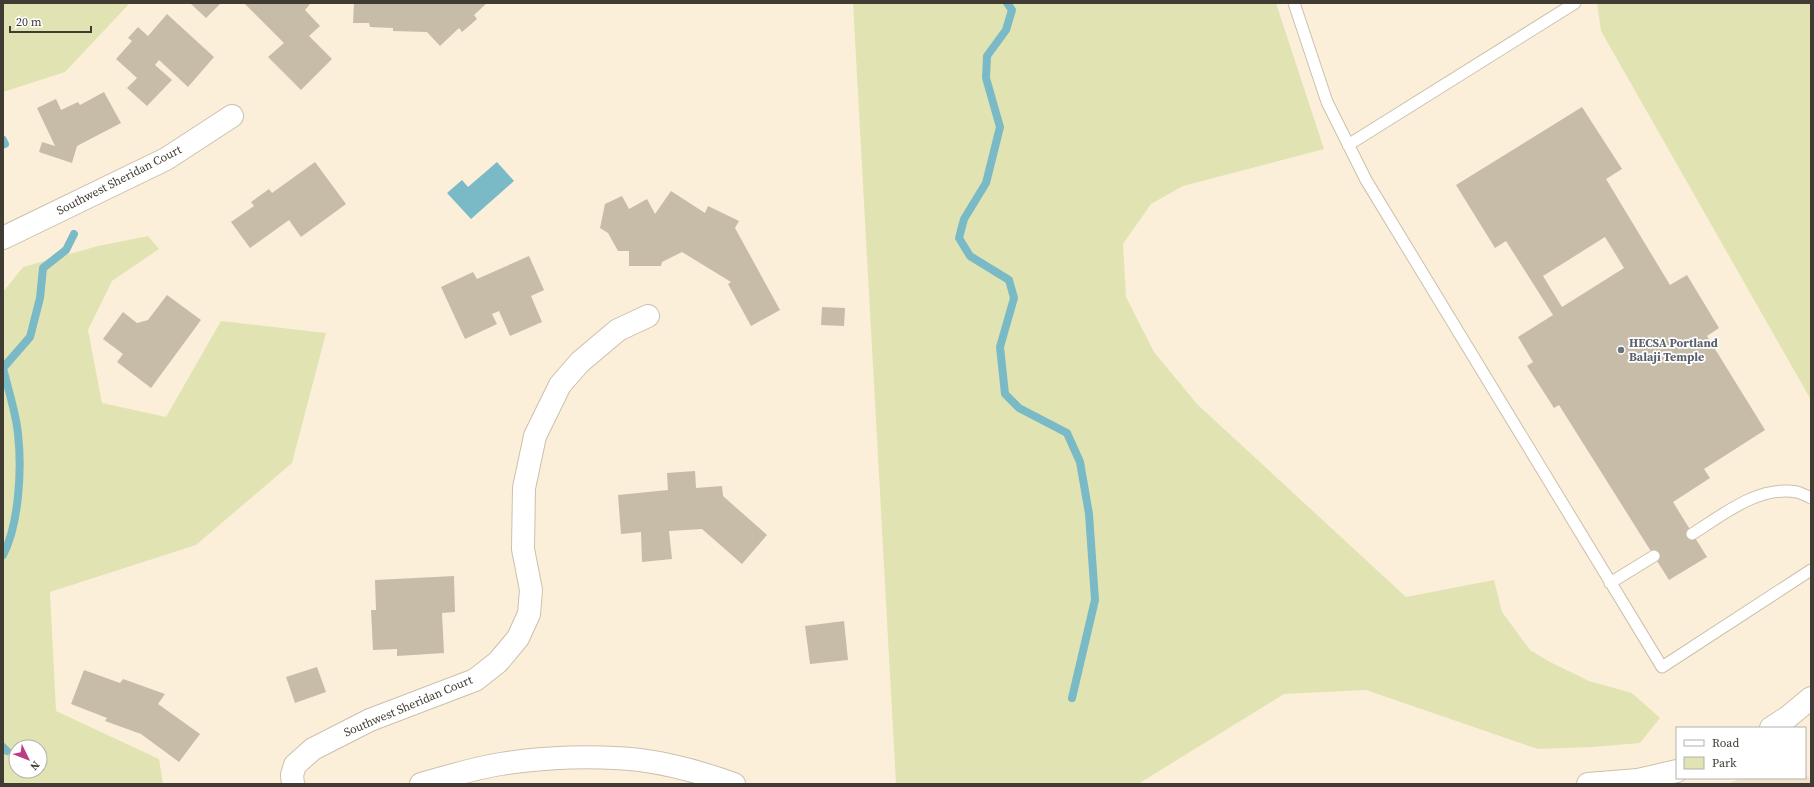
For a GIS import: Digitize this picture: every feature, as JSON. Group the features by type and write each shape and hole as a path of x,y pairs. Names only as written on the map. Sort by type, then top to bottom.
{"street":[{"name":"Southwest Sheridan Court","path":"3,238 166,159 232,116"},
{"name":"Southwest Sheridan Court","path":"293,784 292,775 295,765 313,749 370,720 475,680 498,662 518,638 529,614 531,590 524,549 524,488 535,436 560,385 580,362 618,330 648,316"},
{"path":"1773,727 1788,717 1811,698"},
{"path":"421,784 499,764 532,760 606,758 641,760 709,775 734,784"},
{"path":"1588,784 1638,780 1676,771"}],"lane":[{"path":"1294,3 1327,102 1369,185 1662,667 1811,570"},
{"path":"1348,145 1575,3"},
{"path":"1692,534 1752,498 1776,492 1797,492 1811,498"},
{"path":"1610,583 1654,556"}],"shaded area":[{"path":"1806,775 1811,779 1811,784 1727,784 1739,779 1806,779"}],"green space":[{"path":"3,3 130,3 65,72 3,92"},
{"path":"853,3 1276,3 1324,149 1183,186 1151,204 1123,244 1126,297 1154,352 1197,404 1406,597 1494,580 1502,612 1530,650 1550,662 1589,681 1632,693 1660,718 1640,743 1593,747 1538,749 1366,690 1284,694 1138,784 896,784"},
{"path":"1597,3 1811,3 1811,400 1601,31"},
{"path":"148,236 159,249 112,281 88,330 102,403 166,417 221,321 326,333 292,463 196,545 50,592 56,711 159,759 163,784 3,784 3,292 23,267 98,246"}],"water":[{"path":"497,162 514,181 471,219 447,193 462,180 468,187"}],"building":[{"path":"190,3 221,3 206,18"},
{"path":"244,3 309,3 310,4 305,10 320,26 309,36 332,59 301,90 268,57 284,43"},
{"path":"354,3 487,3 474,15 477,19 462,32 459,28 440,46 427,32 393,31 393,28 370,27 369,23 353,23"},
{"path":"167,14 214,57 188,87 159,60 155,65 172,80 147,106 127,88 137,78 116,59 132,41 128,38 138,27 148,36"},
{"path":"104,92 121,123 77,146 72,163 39,152 42,142 55,146 37,108 56,99 61,110 78,102 80,105"},
{"name":"HECSA Portland Balaji Temple","path":"1582,107 1622,169 1606,179 1670,285 1687,275 1719,328 1707,336 1765,430 1704,469 1710,478 1673,502 1707,557 1669,580 1559,405 1554,408 1527,366 1533,362 1518,337 1553,315 1506,241 1495,248 1456,185","holes":["1605,237 1624,268 1562,307 1543,276"]},
{"path":"315,162 346,204 301,237 289,220 250,248 231,222 254,206 251,202 269,189 272,193"},
{"path":"671,191 705,213 708,206 739,221 735,228 780,310 751,326 728,284 731,282 682,252 662,262 661,266 629,266 629,251 618,251 608,233 600,228 605,204 622,196 629,209 647,199 655,214"},
{"path":"529,256 544,290 531,296 542,322 510,336 499,311 492,314 497,324 465,339 441,287 473,272 477,279"},
{"path":"167,295 201,320 151,388 117,362 123,354 103,339 123,312 137,323 148,320"},
{"path":"822,307 845,308 844,326 821,325"},
{"path":"695,471 696,488 722,486 723,496 767,535 742,564 702,529 669,531 672,559 642,562 641,532 621,534 618,495 668,490 667,473"},
{"path":"454,576 455,612 442,613 444,653 397,656 397,649 373,650 371,610 376,610 375,580"},
{"path":"844,621 848,660 810,664 805,626"},
{"path":"317,667 326,692 295,703 286,677"},
{"path":"84,670 120,683 123,679 165,694 158,704 200,734 179,762 141,734 105,721 107,718 71,704"}],"waterway":[{"path":"1007,3 1012,10 1006,30 987,56 986,78 1000,127 986,183 964,219 959,238 970,256 1009,280 1014,298 1000,347 1005,394 1019,408 1067,433 1080,462 1089,514 1095,600 1072,698"},
{"path":"3,140 5,144"},
{"path":"3,555 13,528 16,513 20,463 14,409 3,368 30,337 40,298 43,268 66,250 74,234"},
{"path":"3,747 7,751"}],"place":[{"name":"HECSA Portland Balaji Temple","path":"1621,350"}]}
